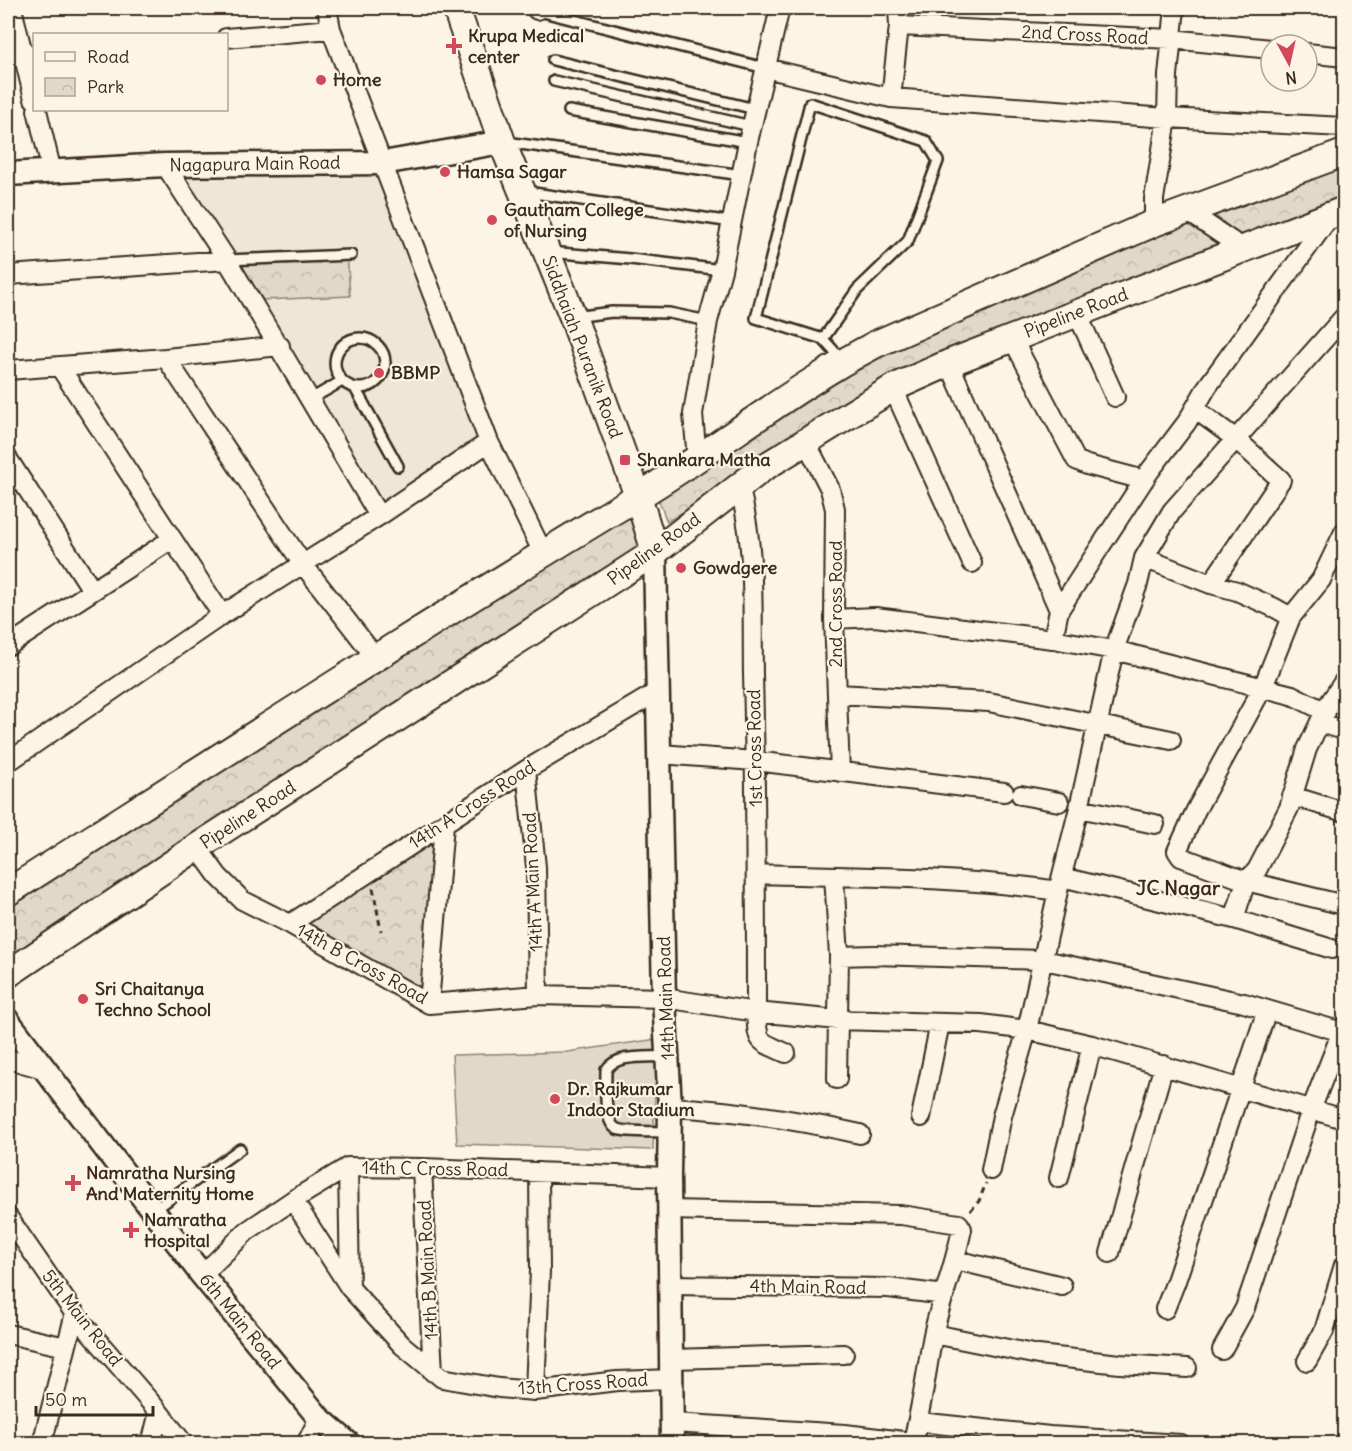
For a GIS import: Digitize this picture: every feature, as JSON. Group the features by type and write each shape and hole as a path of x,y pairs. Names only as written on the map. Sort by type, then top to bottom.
{"main road":[{"name":"Siddhaiah Puranik Road","path":"456,8 501,142 573,317 656,552"},
{"path":"8,891 543,553 698,459 843,362 876,344 1154,223 1344,153"},
{"name":"Pipeline Road","path":"8,974 198,848 656,552 763,468 893,388 1012,338 1338,212"}],"street":[{"path":"12,8 33,95"},
{"path":"327,8 330,29 489,442 543,553"},
{"path":"698,459 693,414 708,321 722,270 751,126 780,8"},
{"path":"1154,223 1154,199 1167,118 1175,8"},
{"path":"891,98 899,17"},
{"name":"2nd Cross Road","path":"899,17 1259,48"},
{"path":"228,38 330,29"},
{"path":"1319,54 1344,57"},
{"path":"765,68 891,98 1167,118 1344,127"},
{"path":"37,111 52,172"},
{"name":"Nagapura Main Road","path":"8,174 165,165 383,163 501,142"},
{"path":"165,165 228,260 379,516"},
{"path":"1187,211 1242,248"},
{"path":"1053,639 1059,610 1144,480 1195,408 1207,387 1338,212"},
{"path":"8,275 228,260"},
{"path":"1077,313 1115,397"},
{"path":"991,1170 1002,1116 1028,1030 1114,650 1138,584 1144,558 1172,512 1344,317"},
{"path":"1012,338 1076,459 1087,465 1144,480"},
{"path":"8,370 166,358 280,346"},
{"path":"166,358 302,563 376,658"},
{"path":"949,363 1059,610"},
{"path":"59,366 222,615"},
{"path":"893,388 972,562"},
{"path":"1195,408 1236,439 1281,480 1211,584"},
{"path":"8,762 222,615 379,516 489,442"},
{"name":"2nd Cross Road","path":"806,442 818,463 835,504 834,619 840,772"},
{"path":"8,459 92,590"},
{"name":"1st Cross Road","path":"739,486 750,535 758,1038 786,1053"},
{"path":"1344,532 1321,580 1291,617 1263,687 1196,810 1177,851 1181,857 1246,881 1344,905"},
{"path":"11,636 92,590 172,539"},
{"name":"14th Main Road","path":"656,552 664,998 670,1107 672,1433"},
{"path":"1144,558 1211,584 1237,591 1291,617"},
{"path":"834,619 875,617 1053,639 1114,650 1292,695 1344,730"},
{"path":"1234,919 1246,881 1257,870 1289,808 1307,749 1344,681"},
{"name":"14th A Cross Road","path":"290,924 526,770 657,692"},
{"path":"837,693 989,702 1171,740"},
{"path":"660,754 755,761 1059,802"},
{"name":"14th A Main Road","path":"526,770 536,867 538,995"},
{"path":"1292,796 1344,812"},
{"path":"1079,808 1155,824"},
{"path":"429,1004 444,824"},
{"name":"14th B Cross Road","path":"198,848 218,876 242,900 290,924 429,1004 538,995 664,998 756,1012 838,1020 981,1024 1028,1030 1092,1045 1344,1119"},
{"path":"757,874 928,879 1027,886 1060,884 1234,919 1332,949"},
{"path":"834,876 839,956 837,1079"},
{"path":"839,956 1044,960 1244,1003 1343,1029 1311,1110 1245,1308 1222,1350"},
{"path":"1165,1310 1267,1010"},
{"name":"6th Main Road","path":"8,1021 202,1275 319,1418 349,1443"},
{"path":"921,1117 940,1023"},
{"path":"1059,1178 1092,1045"},
{"path":"8,1059 44,1069"},
{"path":"1110,1253 1164,1065"},
{"path":"670,1107 748,1113 860,1134"},
{"path":"348,1167 350,1288"},
{"name":"14th C Cross Road","path":"202,1275 247,1231 348,1167 669,1177"},
{"name":"14th B Main Road","path":"422,1168 433,1372"},
{"path":"535,1391 540,1270 539,1172"},
{"name":"13th Cross Road","path":"293,1200 350,1288 402,1345 442,1378 499,1388 535,1391 617,1381 672,1369 844,1354"},
{"path":"669,1210 901,1215 959,1224 962,1229 956,1260 934,1334 919,1422 912,1443 845,1434 672,1433"},
{"name":"5th Main Road","path":"8,1216 75,1313 184,1443"},
{"path":"956,1260 1062,1286"},
{"path":"1307,1361 1324,1330 1344,1265"},
{"name":"4th Main Road","path":"670,1285 888,1288 945,1295"},
{"path":"42,1443 75,1313"},
{"path":"8,1334 66,1347"},
{"path":"934,1334 1038,1355 1130,1365 1187,1368"},
{"path":"151,1443 159,1412"},
{"path":"306,1443 319,1418"},
{"path":"919,1422 1050,1436 1180,1443"}],"lane":[{"path":"534,8 765,68"},
{"path":"553,60 751,126"},
{"path":"554,81 751,126"},
{"path":"823,339 857,290 908,241 938,161 926,141 810,103 756,318 823,339 843,362"},
{"path":"568,111 751,126"},
{"path":"501,142 742,175"},
{"path":"523,192 732,222"},
{"path":"545,251 722,270"},
{"path":"228,260 351,255"},
{"path":"573,317 612,312 669,313 708,321"},
{"path":"356,339 372,341 383,353 385,369 376,382 369,387 355,388 342,381 335,361 342,346 356,339"},
{"path":"311,399 342,381"},
{"path":"355,388 398,466"},
{"path":"668,1056 618,1060 609,1065 606,1070 607,1109 611,1124 619,1130 670,1132"},
{"path":"154,1210 240,1149"}],"path":[{"path":"370,871 381,931"},
{"path":"959,1224 979,1201 991,1170"}],"shaded area":[{"path":"377,170 427,306 483,440 381,506 262,303 182,173"}],"green space":[{"path":"1344,162 1344,198 1243,238 1212,213"},
{"path":"1184,220 1223,246 906,374 667,522 657,496 866,364"},
{"path":"347,252 350,296 263,300 235,257"},
{"path":"628,512 651,548 8,959 8,907"},
{"path":"434,843 423,992 302,924"},
{"name":"Dr. Rajkumar Indoor Stadium","path":"657,1039 653,1150 457,1144 452,1055 567,1052"}],"place":[{"name":"Krupa Medical center","path":"454,46"},
{"name":"Home","path":"321,80"},
{"name":"Hamsa Sagar","path":"445,172"},
{"name":"Gautham College of Nursing","path":"492,220"},
{"name":"BBMP","path":"379,373"},
{"name":"Shankara Matha","path":"625,460"},
{"name":"Gowdgere","path":"681,568"},
{"name":"Sri Chaitanya Techno School","path":"83,999"},
{"name":"Dr. Rajkumar Indoor Stadium","path":"555,1099"},
{"name":"Namratha Nursing And Maternity Home","path":"73,1183"},
{"name":"Namratha Hospital","path":"131,1230"}],"district":[{"name":"JC Nagar","path":"1178,888"}]}
